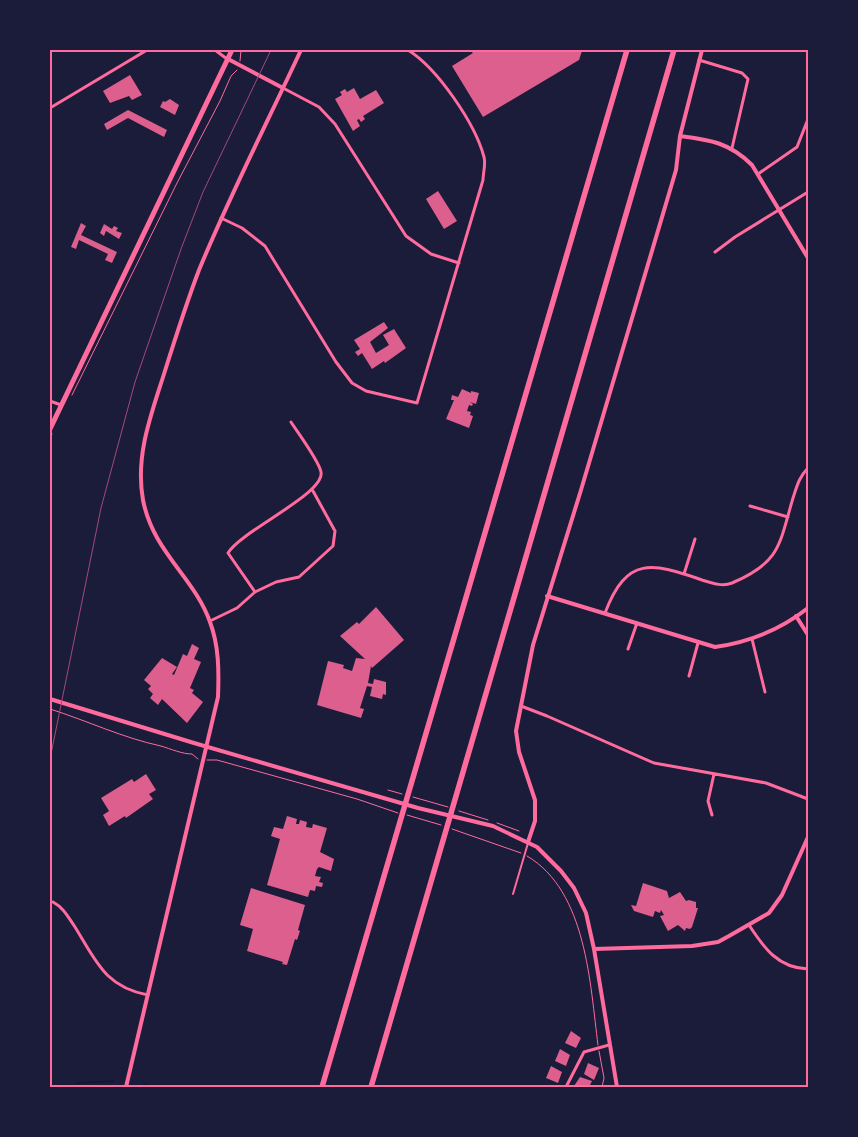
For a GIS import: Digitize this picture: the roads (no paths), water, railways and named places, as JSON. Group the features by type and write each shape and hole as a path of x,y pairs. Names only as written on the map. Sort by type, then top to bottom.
{"highway":[{"path":"322,1087 627,50"},
{"path":"371,1087 674,50"}],"main road":[{"path":"52,431 62,406 232,50"}],"street":[{"path":"50,108 147,50"},
{"path":"215,50 228,59 319,107 335,124 406,236 431,254 459,264"},
{"path":"126,1087 205,746 218,687 219,668 210,621 195,594 164,552 153,531 143,499 141,468 145,438 166,367 198,272 221,218 301,50"},
{"path":"221,218 256,237 265,246 336,362 352,383 366,391 417,403 483,180 484,158 475,134 441,79 423,60 408,50"},
{"path":"528,842 536,809 533,792 517,742 516,731 533,645 582,490 676,170 680,136 702,50"},
{"path":"699,60 742,73 748,79 732,148"},
{"path":"758,174 797,148 808,119"},
{"path":"680,136 702,139 732,148 752,165 808,258"},
{"path":"715,252 808,192"},
{"path":"50,401 62,406"},
{"path":"255,592 228,553 232,546 256,528 313,491 321,473 291,422"},
{"path":"605,613 618,585 639,569 661,567 718,585 730,584 761,566 775,554 800,478 808,468"},
{"path":"210,621 237,608 255,592 276,582 299,577 333,546 335,531 313,491"},
{"path":"750,506 788,517"},
{"path":"684,574 695,538"},
{"path":"547,596 715,647 752,639 779,628 808,608"},
{"path":"796,616 808,635"},
{"path":"628,649 637,623"},
{"path":"752,639 765,692"},
{"path":"689,676 698,643"},
{"path":"50,699 418,808 493,826 528,842 549,858 574,888 586,913 594,949 617,1087"},
{"path":"520,706 654,763 766,783 808,799"},
{"path":"712,816 708,801 714,774"},
{"path":"594,949 718,942 769,913 782,895 808,837"},
{"path":"53,902 64,910 105,974 124,989 148,995"},
{"path":"750,925 766,950 774,958 786,965 808,969"},
{"path":"566,1087 584,1052 609,1045"}],"lane":[{"path":"513,894 528,842"}],"waterway":[{"path":"74,1087 77,1083 114,1081"},
{"path":"143,1083 151,1086"}],"railway":[{"path":"50,759 101,508 135,382 181,249 203,192 271,50"}]}
